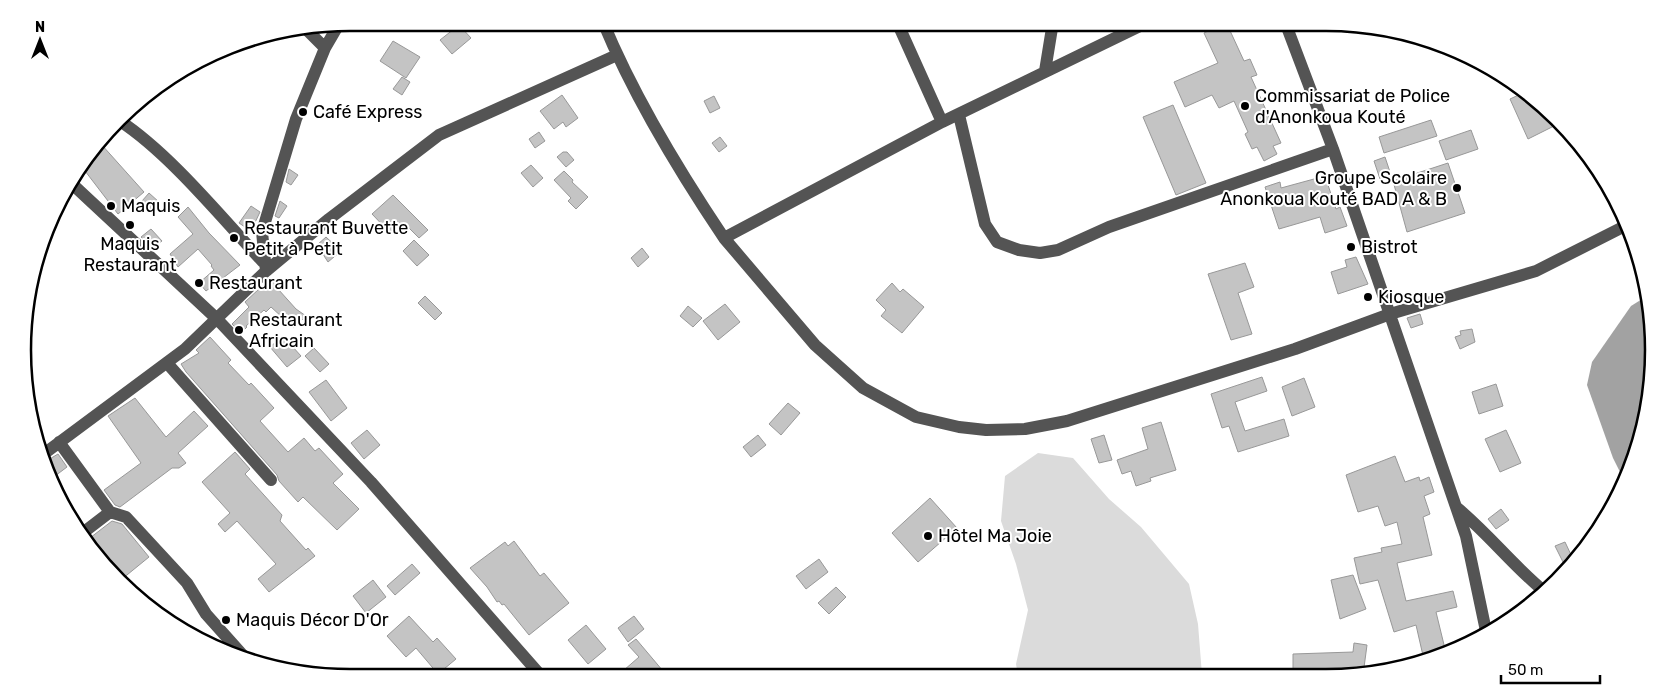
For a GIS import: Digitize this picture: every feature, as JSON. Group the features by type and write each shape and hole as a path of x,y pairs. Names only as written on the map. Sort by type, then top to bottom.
{"street":[{"path":"607,31 616,55 691,190 724,238 815,345 863,388 916,417 959,427 986,430 1025,429 1066,421 1295,349 1390,314 1536,271 1620,229"},
{"path":"901,31 942,122"},
{"path":"1045,71 1052,31"},
{"path":"724,238 942,122 960,115 1045,71 1129,31"},
{"path":"1288,31 1334,149 1466,536 1485,626"},
{"path":"264,266 262,232 296,119 325,48 334,32"},
{"path":"311,34 325,48"},
{"path":"48,451 167,363 217,320 264,266 438,135 616,55"},
{"path":"960,115 985,224 997,242 1019,250 1040,253 1058,250 1109,227 1334,149"},
{"path":"125,125 171,165 264,266"},
{"path":"76,188 217,320 371,482 535,669"},
{"path":"167,363 271,480"},
{"path":"60,442 110,512 126,517 147,539 187,584 206,614 235,647"},
{"path":"1456,507 1484,532 1526,577 1539,587"},
{"path":"87,529 110,512"}],"shaded area":[{"path":"1641,300 1645,350 1644,371 1639,412 1628,452 1620,472 1613,458 1587,385 1592,362 1631,306"},
{"path":"1038,453 1073,458 1109,499 1141,527 1189,584 1198,624 1202,669 1017,669 1016,664 1028,610 1016,564 1001,521 1005,476"}],"building":[{"path":"451,31 465,31 471,38 452,54 440,40"},
{"path":"1208,31 1230,31 1244,61 1250,59 1257,75 1251,77 1281,143 1273,146 1277,154 1264,161 1257,147 1252,149 1245,134 1248,132 1234,101 1219,108 1212,95 1185,107 1174,82 1218,63 1204,33"},
{"path":"393,41 420,57 406,78 380,61"},
{"path":"402,77 410,82 402,95 393,89"},
{"path":"562,95 578,118 566,127 563,122 554,129 540,111"},
{"path":"1518,95 1553,127 1528,139 1510,99"},
{"path":"714,96 720,108 710,113 704,101"},
{"path":"1173,105 1206,183 1176,195 1143,117"},
{"path":"1431,120 1437,136 1384,153 1379,137"},
{"path":"1471,130 1478,149 1446,160 1439,141"},
{"path":"539,132 545,141 535,148 529,139"},
{"path":"720,137 727,146 719,152 712,143"},
{"path":"104,147 144,192 118,214 86,172"},
{"path":"563,152 567,152 574,160 566,167 557,157"},
{"path":"1385,157 1391,175 1380,179 1374,161"},
{"path":"1448,163 1465,213 1407,232 1393,181"},
{"path":"531,165 543,178 533,187 521,173"},
{"path":"289,169 298,175 291,185 286,182"},
{"path":"564,171 573,180 572,182 588,197 576,209 568,201 571,198 554,180"},
{"path":"1325,176 1336,209 1340,207 1347,226 1325,233 1320,217 1279,229 1265,187 1280,182 1281,188"},
{"path":"149,193 159,202 151,209 142,201"},
{"path":"393,195 428,230 419,238 403,222 391,234 372,214"},
{"path":"280,201 287,206 279,218 275,216"},
{"path":"251,206 260,212 251,231 239,223"},
{"path":"188,207 209,233 240,265 206,291 199,283 214,270 198,249 178,267 170,254 193,234 178,217"},
{"path":"151,229 162,241 153,248 141,237"},
{"path":"326,237 341,251 328,262 317,245"},
{"path":"414,240 429,255 417,266 403,251"},
{"path":"642,248 649,257 638,267 631,258"},
{"path":"1356,257 1368,284 1338,294 1331,272 1347,267 1345,260"},
{"path":"1245,263 1254,287 1238,293 1252,334 1231,340 1208,274"},
{"path":"271,280 280,286 278,289 296,309 306,316 294,328 271,307 266,312 264,310 241,333 232,324 249,307 245,302 260,288 263,290"},
{"path":"892,283 900,292 903,289 924,307 902,333 881,316 886,310 876,300"},
{"path":"425,296 442,313 435,320 418,303"},
{"path":"725,304 740,322 718,340 703,321"},
{"path":"688,306 702,318 693,327 680,316"},
{"path":"1420,314 1423,324 1411,328 1407,318"},
{"path":"1472,329 1475,342 1460,349 1455,337 1461,335 1460,331"},
{"path":"283,336 301,356 287,367 270,347"},
{"path":"210,337 231,360 228,363 249,385 251,383 274,408 260,421 288,452 304,438 315,451 319,448 343,474 333,483 359,509 337,530 303,497 298,502 279,481 277,475 186,372 181,364 199,353 196,350"},
{"path":"314,348 329,364 320,372 305,356"},
{"path":"1262,377 1267,391 1235,402 1245,431 1284,419 1289,436 1238,452 1229,426 1222,428 1211,394"},
{"path":"1304,378 1315,407 1292,416 1282,387"},
{"path":"326,380 347,408 331,421 309,392"},
{"path":"1496,384 1503,406 1479,414 1472,392"},
{"path":"135,398 166,437 194,411 208,426 178,453 186,463 179,468 172,468 120,507 115,505 104,490 141,463 108,416"},
{"path":"788,403 800,413 781,435 769,424"},
{"path":"1161,422 1176,470 1150,478 1151,481 1136,486 1131,471 1122,474 1117,460 1148,449 1142,428"},
{"path":"367,430 380,445 364,459 351,443"},
{"path":"1506,430 1521,463 1500,472 1485,439"},
{"path":"758,435 766,445 751,457 743,447"},
{"path":"1104,435 1112,460 1099,463 1091,439"},
{"path":"235,452 250,469 245,474 282,515 280,521 306,550 308,548 315,556 269,592 258,579 276,564 237,521 225,532 218,524 230,513 202,482"},
{"path":"58,454 67,467 57,474 51,458"},
{"path":"1395,456 1405,482 1419,477 1420,481 1429,477 1434,492 1424,496 1430,514 1423,517 1432,555 1397,563 1406,601 1453,591 1457,607 1436,612 1444,646 1423,654 1416,625 1394,632 1378,580 1360,584 1354,558 1382,552 1381,548 1402,544 1397,522 1385,526 1378,506 1358,512 1346,475"},
{"path":"930,498 957,528 918,562 892,533"},
{"path":"1501,509 1509,520 1496,529 1488,519"},
{"path":"112,521 122,524 149,557 126,576 110,560 92,537"},
{"path":"514,541 540,576 544,573 569,603 529,635 504,604 502,605 499,601 497,602 470,568 505,542 508,546"},
{"path":"1565,542 1571,554 1563,563 1555,546"},
{"path":"819,559 828,572 806,589 796,576"},
{"path":"412,564 420,573 395,595 387,586"},
{"path":"1353,575 1366,609 1340,619 1331,580"},
{"path":"373,580 386,597 366,613 353,596"},
{"path":"836,587 846,597 829,614 818,603"},
{"path":"409,616 433,642 437,638 456,659 444,669 434,669 416,648 406,657 387,636"},
{"path":"634,616 644,629 628,642 618,628"},
{"path":"586,625 606,649 588,664 568,640"},
{"path":"636,639 661,669 625,669 639,657 628,645"},
{"path":"1354,643 1367,645 1364,666 1293,669 1293,654 1353,652"}],"place":[{"name":"Commissariat de Police d'Anonkoua Kouté","path":"1245,106"},
{"name":"Café Express","path":"303,112"},
{"name":"Groupe Scolaire Anonkoua Kouté BAD A & B","path":"1457,188"},
{"name":"Maquis","path":"111,206"},
{"name":"Maquis Restaurant","path":"130,225"},
{"name":"Restaurant Buvette Petit à Petit","path":"234,238"},
{"name":"Bistrot","path":"1351,247"},
{"name":"Restaurant","path":"199,283"},
{"name":"Kiosque","path":"1368,297"},
{"name":"Restaurant Africain","path":"239,330"},
{"name":"Hôtel Ma Joie","path":"928,536"},
{"name":"Maquis Décor D'Or","path":"226,620"}]}
